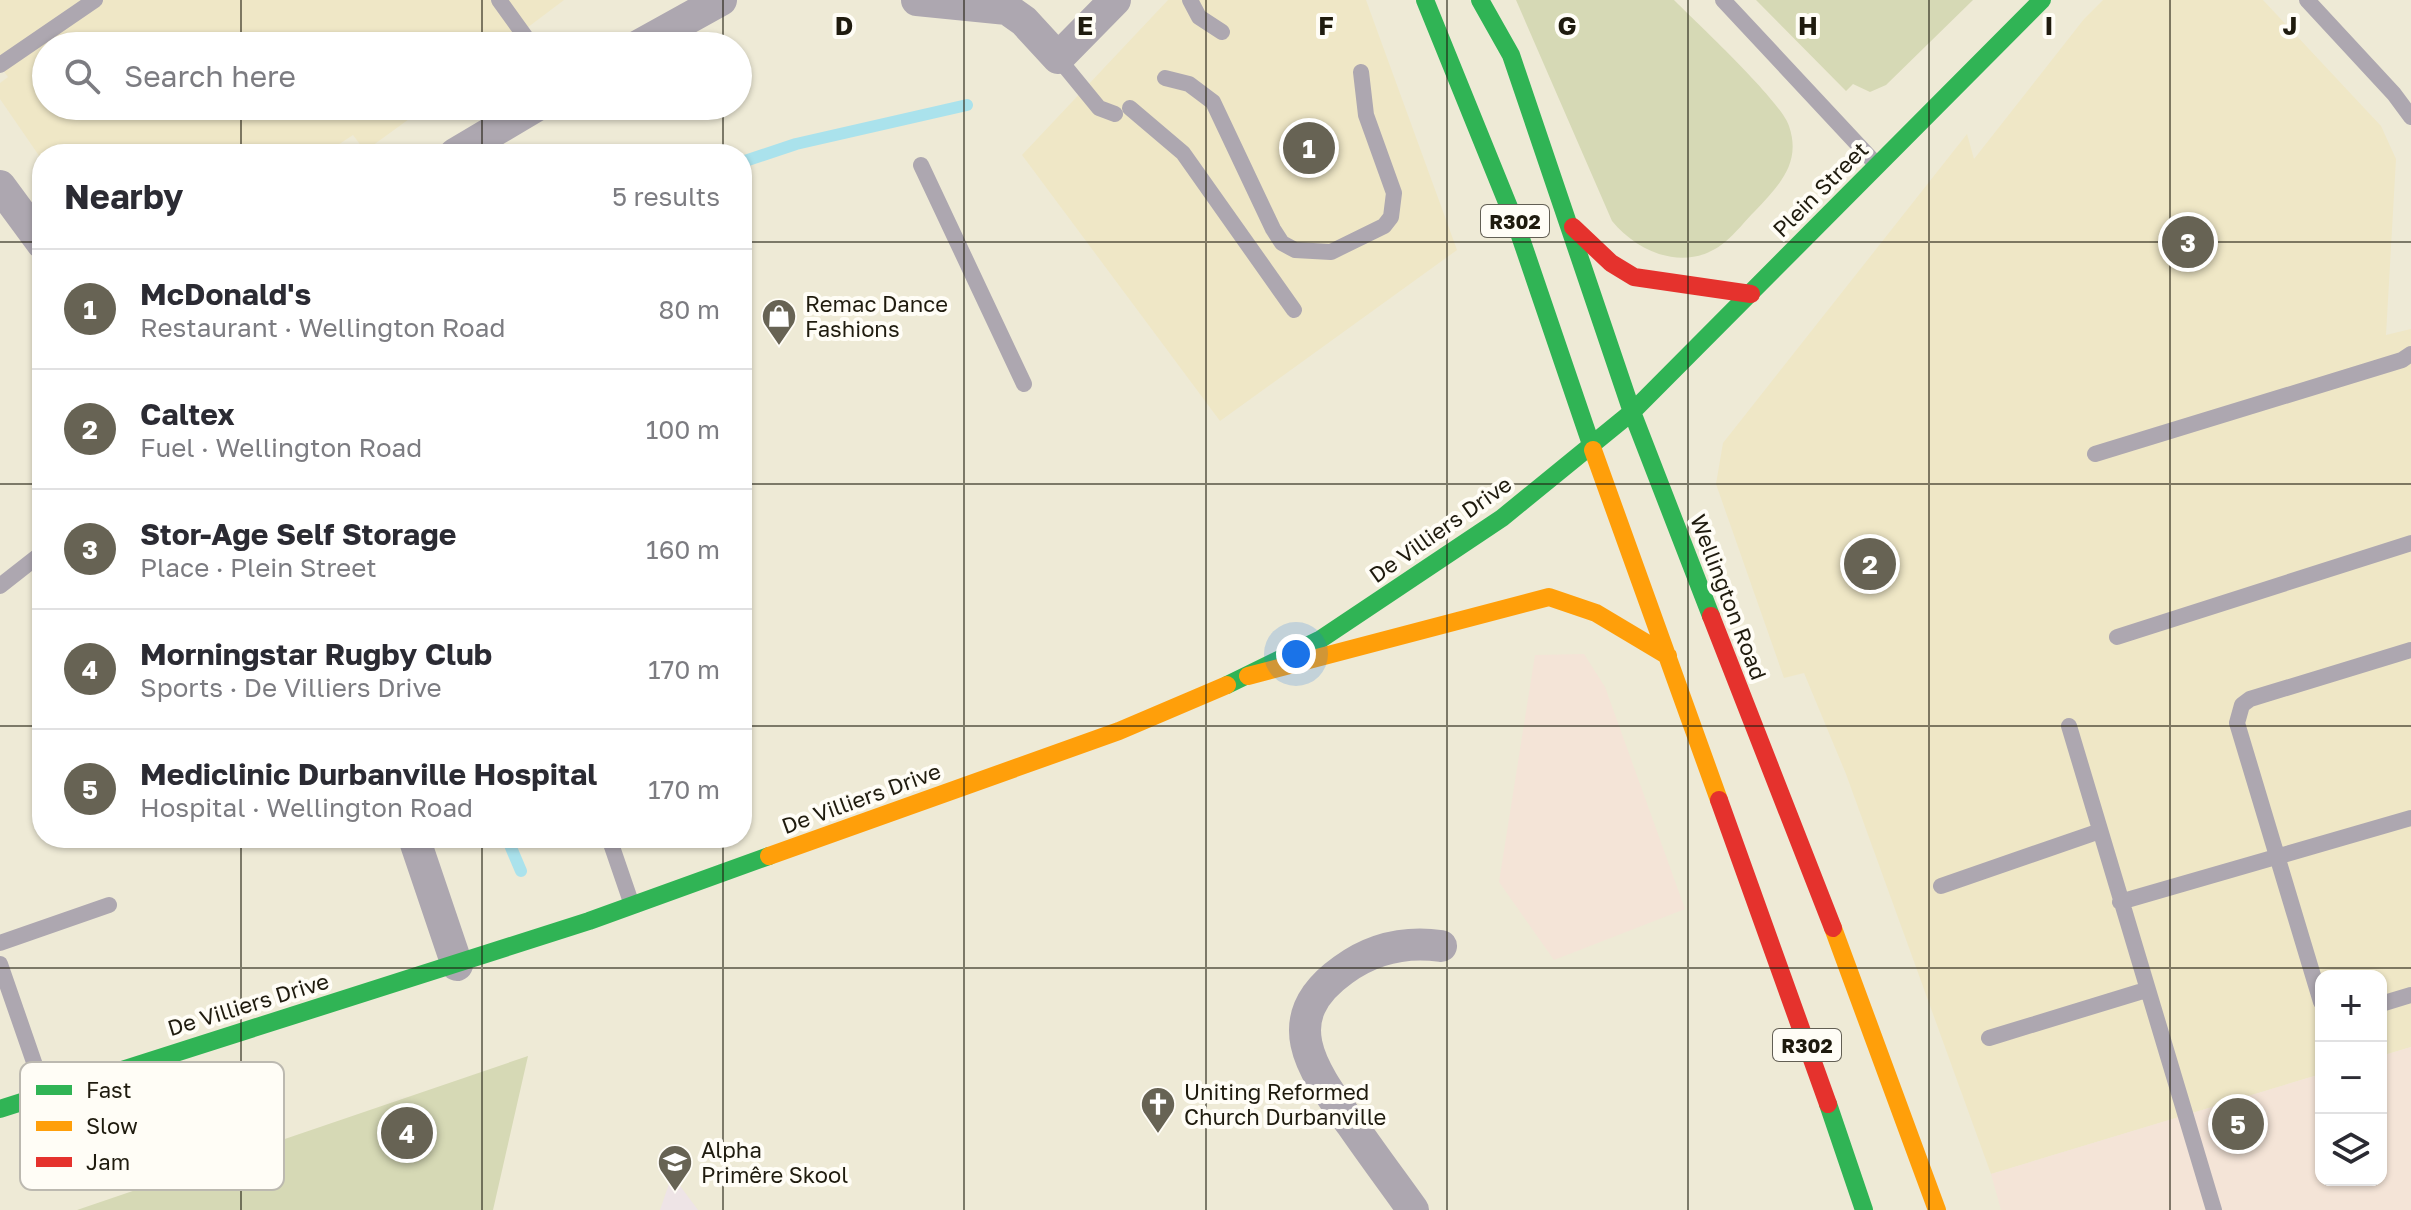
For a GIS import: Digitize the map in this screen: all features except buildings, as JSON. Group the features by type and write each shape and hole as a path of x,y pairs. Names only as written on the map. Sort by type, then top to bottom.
{"main road":[{"name":"R302","path":"1425,0 1486,145 1864,1210"},
{"name":"Wellington Road","path":"1480,0 1511,55 1632,412 1831,922 1937,1210"},
{"name":"Plein Street","path":"1632,412 2042,0"},
{"path":"1568,223 1611,263 1634,277 1751,294"},
{"name":"De Villiers Drive","path":"147,1062 457,965 632,905 1119,731 1248,676 1321,639 1502,518 1632,412"},
{"path":"1248,676 1549,597 1577,603 1605,616 1668,656"},
{"name":"De Villiers Drive","path":"0,1109 20,1102"}],"street":[{"path":"663,32 721,0"},
{"path":"917,0 999,4 1014,13 1058,58 1115,0"},
{"path":"472,144 512,120"},
{"path":"0,186 32,229"},
{"path":"417,848 457,965"},
{"path":"1413,1210 1316,1075 1307,1053 1305,1029 1314,997 1325,983 1349,965 1392,946 1441,946"}],"lane":[{"path":"48,32 95,0"},
{"path":"499,0 522,32"},
{"path":"1190,0 1199,17 1222,32"},
{"path":"1723,0 1877,165"},
{"path":"2307,0 2401,101 2411,117"},
{"path":"0,65 32,43"},
{"path":"1058,58 1099,108 1122,111 1183,153 1294,310"},
{"path":"1165,78 1189,84 1213,102 1282,243 1312,253 1331,252 1384,226 1391,217 1394,193 1366,115 1361,72"},
{"path":"921,165 1024,384"},
{"path":"2095,454 2402,360 2411,354"},
{"path":"2117,637 2411,543"},
{"path":"0,586 32,561"},
{"path":"2315,983 2237,723 2242,705 2250,699 2411,650"},
{"path":"2069,726 2214,1210"},
{"path":"2120,902 2411,818"},
{"path":"1941,886 2100,831"},
{"path":"612,848 632,905"},
{"path":"0,943 109,905"},
{"path":"0,964 34,1062"},
{"path":"1989,1038 2146,990"},
{"path":"2387,1002 2411,995"}],"shaded area":[{"path":"0,0 564,0 522,32 32,32 32,120 408,120 375,144 360,144 353,135 339,144 32,145 0,99 0,83 8,77 0,66"},
{"path":"1168,0 1366,0 1457,250 1220,421 1022,155"},
{"path":"2103,0 2263,0 2381,126 2396,159 2386,335 2411,329 2411,1047 2387,1054 2387,970 2315,970 2315,1076 1991,1174 1846,774 1804,673 1784,678 1716,484 1723,443 1967,134 1974,159 2084,19"},
{"path":"1584,654 1605,687 1685,909 1554,960 1499,882 1535,655"},
{"path":"2411,1047 2411,1210 2001,1210 1991,1174 2315,1076 2315,1186 2387,1186 2387,1054"},
{"name":"Alpha Primêre Skool","path":"672,1175 698,1210 660,1210"}],"green space":[{"path":"1516,0 1674,0 1755,81 1783,114 1792,140 1786,173 1733,235 1711,251 1680,258 1665,256 1636,243 1612,221"},
{"path":"1756,0 1973,0 1886,85 1870,92 1853,84 1846,91"},
{"path":"528,1056 493,1210 77,1210 136,1190 284,1190 284,1139"}],"waterway":[{"path":"752,159 796,144 967,105"},
{"path":"511,848 521,871"}],"traffic: fast":[{"path":"1425,0 1517,227 1593,450"},
{"path":"1480,0 1511,55 1632,412 1711,616"},
{"path":"1227,685 1321,639 1502,518 1632,412 2042,0"},
{"path":"147,1062 589,921 769,856"},
{"path":"0,1109 20,1103"},
{"path":"1828,1104 1864,1210"}],"traffic: slow":[{"path":"1593,450 1719,800"},
{"path":"1248,676 1549,597 1596,613 1668,656"},
{"path":"769,856 1119,731 1227,685"},
{"path":"1833,928 1937,1210"}],"traffic: jam":[{"path":"1573,227 1611,263 1634,277 1751,294"},
{"path":"1711,616 1833,928"},
{"path":"1719,800 1828,1104"}],"place":[{"name":"McDonald's","path":"1309,148"},
{"name":"Stor-Age Self Storage","path":"2188,242"},
{"name":"Remac Dance Fashions","path":"779,347"},
{"name":"Caltex","path":"1870,564"},
{"name":"Mediclinic Durbanville Hospital","path":"2238,1124"},
{"name":"Morningstar Rugby Club","path":"407,1133"},
{"name":"Uniting Reformed Church Durbanville","path":"1158,1135"},
{"name":"Alpha Primêre Skool","path":"675,1193"}]}
